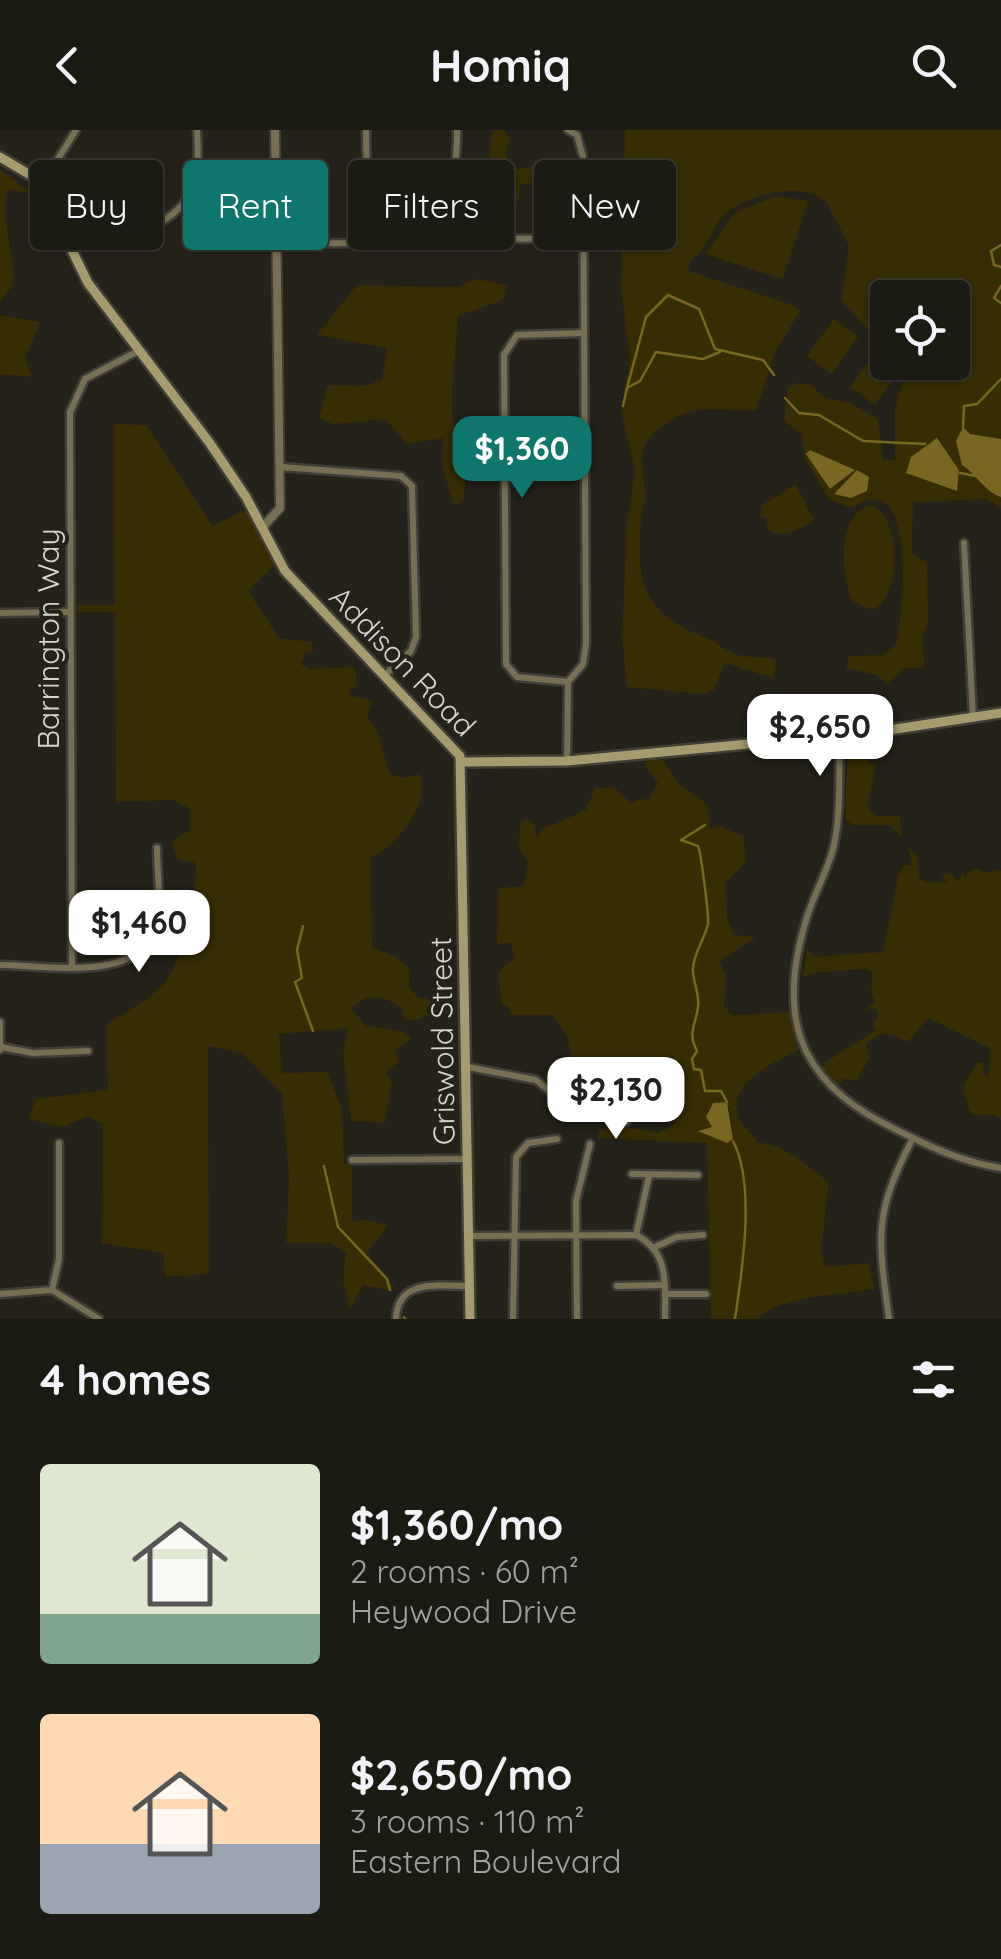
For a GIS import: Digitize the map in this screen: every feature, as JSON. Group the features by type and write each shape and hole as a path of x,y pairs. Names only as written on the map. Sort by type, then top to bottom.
{"main road":[{"path":"0,157 30,174"},
{"name":"Addison Road","path":"69,250 210,442 297,586 386,674 463,762 567,762 1001,713"},
{"name":"Griswold Street","path":"463,762 470,1319"}],"street":[{"path":"57,160 76,130"},
{"path":"163,221 180,211 196,187 197,130"},
{"path":"275,130 276,160"},
{"path":"366,130 367,160"},
{"path":"457,160 458,130"},
{"path":"568,130 582,146 582,160"},
{"path":"262,528 279,512 277,250"},
{"path":"567,762 568,682 584,664 586,644 584,250"},
{"path":"568,682 517,676 506,664 504,354 517,335 584,333"},
{"name":"Barrington Way","path":"72,965 72,400 90,376 140,350"},
{"path":"281,467 401,476 412,486 416,637 410,652 386,674"},
{"path":"964,543 973,718"},
{"path":"0,612 70,612"},
{"path":"840,734 834,845 800,942 795,1018 809,1061 838,1098 962,1160 1001,1168"},
{"path":"0,965 121,963 148,944 158,916 157,848"},
{"path":"0,1022 0,1048 33,1053 88,1051"},
{"path":"468,1067 536,1080 564,1103 609,1106"},
{"path":"889,1319 879,1224 886,1195 913,1138"},
{"path":"513,1319 516,1158 528,1143 556,1139"},
{"path":"52,1290 60,1259 59,1143"},
{"path":"577,1319 576,1200 590,1144"},
{"path":"352,1160 468,1160"},
{"path":"632,1174 698,1175"},
{"path":"636,1235 648,1176"},
{"path":"470,1236 636,1235 655,1248 666,1290 666,1319"},
{"path":"655,1248 677,1238 702,1236"},
{"path":"396,1319 400,1298 412,1289 470,1286"},
{"path":"617,1286 706,1294"},
{"path":"0,1294 52,1290 99,1319"}],"shaded area":[{"path":"493,130 505,130 510,138 505,153 508,160 489,160"},
{"path":"625,130 1001,130 1001,508 986,499 913,502 912,554 927,563 928,622 922,637 925,668 905,668 887,684 877,675 846,668 849,656 882,655 896,645 903,578 897,524 888,506 874,499 852,508 830,500 805,459 802,434 784,421 788,388 797,383 811,385 825,398 850,403 878,419 883,460 895,460 895,409 903,380 970,380 970,280 870,280 870,331 841,300 849,247 837,222 824,200 800,191 771,193 731,209 690,260 688,271 793,305 800,311 776,351 756,410 683,414 660,428 645,444 640,542 643,579 657,607 686,629 742,656 776,661 773,678 725,663 714,690 704,694 627,687 622,636 627,525 635,471 621,410 630,360 621,289 622,250 676,250 676,160 624,160","holes":["810,450 854,470 834,487"]},
{"path":"534,166 534,183 521,185 517,205 514,170"},
{"path":"0,169 30,194 8,189 6,213 13,285 0,302"},
{"path":"776,196 808,201 783,279 705,254 735,213"},
{"path":"476,279 507,285 503,300 458,316 452,414 465,481 463,502 454,505 442,467 443,438 407,444 386,419 333,424 319,418 328,385 364,386 382,380 387,348 317,335 357,285 458,287"},
{"path":"0,315 40,322 25,358 32,377 0,374"},
{"path":"834,319 858,337 832,374 807,356"},
{"path":"870,360 870,380 893,380 875,405 850,387"},
{"path":"114,424 147,425 212,526 247,509 275,564 248,591 279,638 312,642 313,652 306,652 301,664 308,669 355,667 357,686 350,689 349,695 373,701 367,717 376,728 390,774 403,778 420,774 421,797 410,822 391,844 371,858 372,948 395,956 410,969 409,987 419,998 432,999 428,1015 415,1021 404,1019 403,1010 377,997 364,999 352,1009 366,1026 403,1031 411,1039 395,1050 399,1061 386,1072 392,1083 385,1123 351,1121 343,1055 348,1028 279,1034 282,1073 327,1072 342,1109 344,1163 352,1167 352,1222 362,1219 388,1225 367,1253 394,1286 391,1291 363,1285 350,1309 343,1282 346,1252 331,1243 286,1243 289,1178 282,1094 242,1053 208,1046 209,1274 165,1277 163,1253 102,1243 103,1124 88,1116 63,1127 28,1119 36,1099 108,1090 106,1025 144,1001 172,971 184,941 194,892 196,863 177,859 172,842 190,830 190,809 173,800 116,802 115,612 78,612 78,605 115,605"},
{"path":"963,427 970,434 1001,439 1001,497 962,465 956,441"},
{"path":"937,438 959,470 957,491 906,473 911,457"},
{"path":"810,450 855,470 830,489 806,454"},
{"path":"857,470 869,477 867,491 851,498 834,494"},
{"path":"796,484 814,521 796,530 772,532 766,528 768,519 760,517 762,505"},
{"path":"870,506 881,512 888,524 894,557 889,591 872,610 853,602 844,562 852,520"},
{"path":"867,739 869,762 876,765 867,806 875,816 900,816 901,837 891,825 854,825 845,820 848,741"},
{"path":"660,755 679,784 708,805 710,829 721,826 743,836 746,862 726,882 727,918 734,935 756,937 719,961 726,975 724,1006 732,1015 789,1012 798,1050 753,1078 738,1098 737,1110 742,1124 758,1142 787,1152 829,1182 821,1250 825,1267 869,1263 874,1289 794,1301 766,1312 759,1319 711,1319 707,1143 598,1138 599,1131 606,1129 658,1133 675,1124 662,1090 638,1082 576,1085 564,1095 547,1083 546,1073 573,1068 568,1037 552,1015 511,1015 509,1007 501,1004 500,972 515,960 511,943 497,944 499,888 524,886 528,861 519,849 520,823 526,819 535,825 536,839 543,829 586,810 595,788 614,787 631,803 643,798 648,801 658,783 646,767 646,756","holes":["712,1104 730,1108 733,1139 701,1131 712,1127 706,1117"]},
{"path":"908,847 918,857 919,879 930,883 947,882 941,873 952,874 958,881 962,874 966,879 969,872 978,868 986,873 1001,870 1001,1120 996,1115 971,1115 963,1088 977,1062 984,1063 983,1075 989,1077 990,1048 928,1018 908,1042 886,1034 866,1044 870,1058 856,1081 843,1078 837,1088 823,1072 823,1064 876,1030 872,1024 879,1015 875,1008 866,1010 875,1002 871,993 873,973 865,969 811,973 803,978 807,950 815,957 883,952 898,877 903,866 912,865"},
{"path":"727,1102 733,1139 727,1143 698,1131 712,1127 706,1117 713,1103"}],"waterway":[{"path":"1001,245 991,251 994,265 1001,267"},
{"path":"1001,286 994,298 1001,303"},
{"path":"627,388 646,317 668,295 699,309 715,349 763,360 774,375"},
{"path":"623,406 627,388 640,381 656,352 703,359 720,352"},
{"path":"963,427 964,406 977,404 1001,379"},
{"path":"785,398 799,413 819,415 863,441 925,444"},
{"path":"960,473 981,477"},
{"path":"705,825 681,840 698,846 708,919 693,968 698,1002 692,1033 697,1051 692,1059 694,1069 701,1070 705,1091 721,1091 727,1102"},
{"path":"303,926 297,950 302,978 295,982 313,1031"},
{"path":"733,1141 740,1159 746,1204 735,1319"},
{"path":"324,1166 338,1227 387,1279 390,1290"}]}
